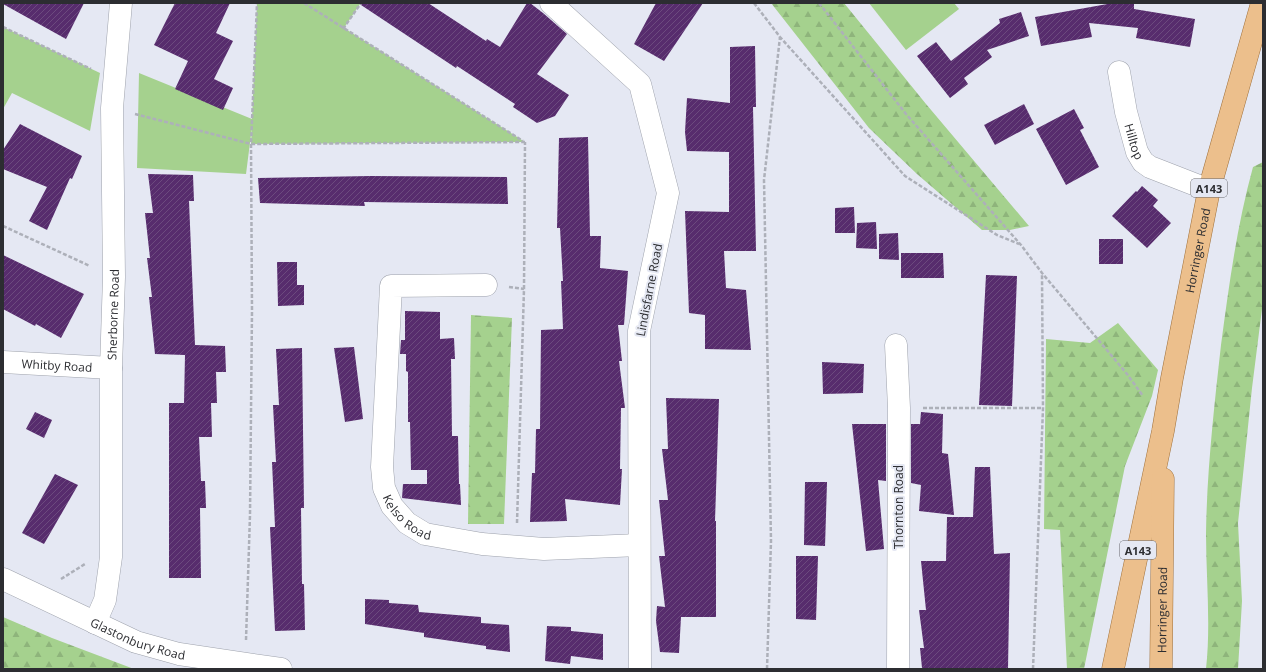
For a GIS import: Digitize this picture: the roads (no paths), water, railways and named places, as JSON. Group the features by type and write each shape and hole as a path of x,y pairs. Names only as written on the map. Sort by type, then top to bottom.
{"main road":[{"name":"Horringer Road","path":"1113,669 1163,431 1209,190 1262,3"},
{"name":"Horringer Road","path":"1161,669 1163,431"}],"street":[{"name":"Sherborne Road","path":"95,623 105,600 111,557 111,368 114,277 112,108 121,3"},
{"name":"Lindisfarne Road","path":"551,3 640,84 668,193 639,330 640,669"},
{"name":"Hilltop","path":"1119,72 1126,112 1137,152 1144,162 1150,167 1209,190"},
{"name":"Kelso Road","path":"486,285 391,286 382,467 384,488 392,506 407,524 425,534 482,544 544,549 639,545"},
{"name":"Thornton Road","path":"896,345 899,408 898,669"},
{"name":"Whitby Road","path":"3,362 111,368"},
{"name":"Glastonbury Road","path":"3,580 136,642 179,654 281,669"}]}
